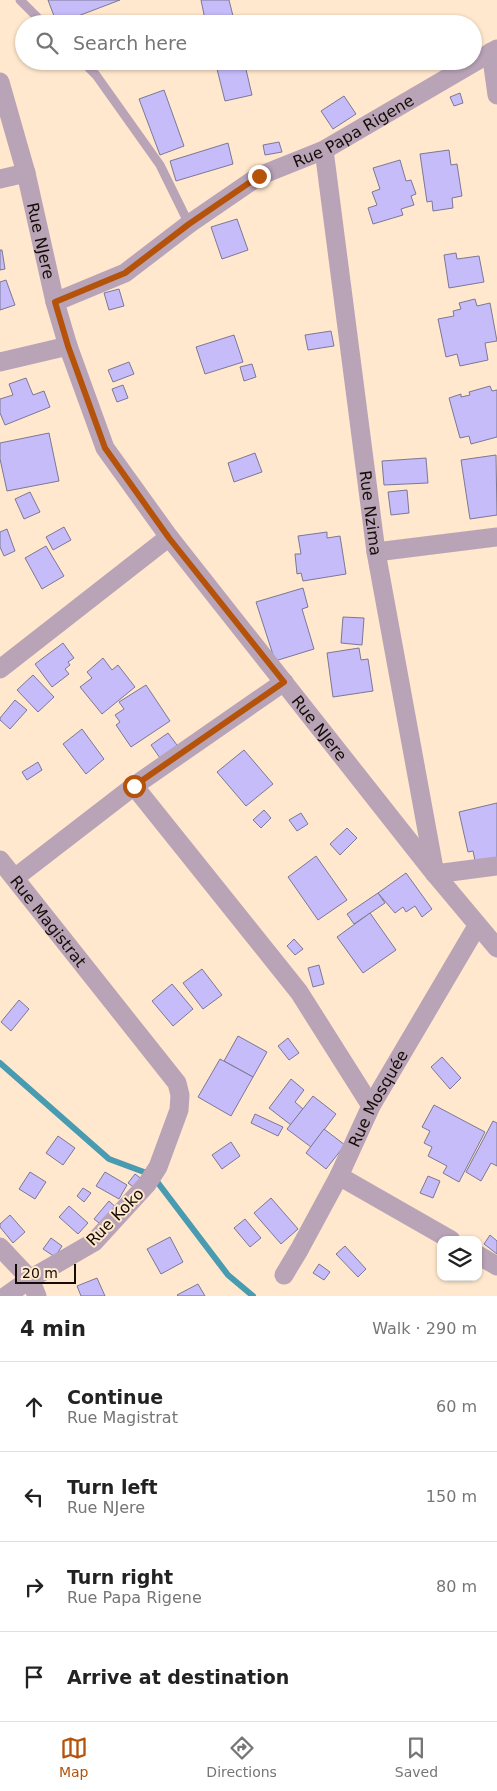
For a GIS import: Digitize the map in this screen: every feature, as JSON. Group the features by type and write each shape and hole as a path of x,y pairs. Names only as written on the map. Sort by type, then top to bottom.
{"street":[{"path":"494,51 497,95"},
{"name":"Rue Papa Rigene","path":"482,58 494,51"},
{"name":"Rue Papa Rigene","path":"55,302 125,273 189,224 259,176 324,150 461,70"},
{"name":"Rue NJere","path":"0,82 26,173 55,302 68,346 105,448 169,538 435,874 497,948"},
{"name":"Rue Nzima","path":"324,150 376,552 435,874"},
{"path":"0,179 26,173"},
{"path":"0,362 68,346"},
{"path":"376,552 497,537"},
{"path":"1,664 169,538"},
{"name":"Rue Magistrat","path":"147,1184 158,1167 179,1110 180,1095 177,1083 16,877 134,786 284,682"},
{"path":"134,786 299,992 371,1106"},
{"path":"0,860 16,877"},
{"path":"435,874 497,866"},
{"name":"Rue Mosquée","path":"284,1275 339,1176 371,1106 477,926"},
{"path":"339,1176 444,1236"},
{"name":"Rue Koko","path":"6,1296 33,1288 94,1242 147,1184"},
{"path":"0,1247 33,1288"},
{"path":"482,1258 497,1266"}],"lane":[{"path":"20,0 35,15"},
{"path":"91,70 160,166 189,224"}],"building":[{"path":"48,0 120,0 81,15 54,15"},
{"path":"201,0 229,0 233,15 204,15"},
{"path":"217,70 246,70 252,95 225,101"},
{"path":"164,90 184,146 160,155 139,99"},
{"path":"460,93 463,103 454,106 450,97"},
{"path":"344,96 356,114 333,129 321,111"},
{"path":"279,142 282,152 265,155 263,145"},
{"path":"228,143 233,164 176,181 170,161"},
{"path":"449,150 451,165 457,164 462,196 452,198 453,208 433,211 432,201 427,202 420,154"},
{"path":"400,160 406,181 411,180 416,194 411,196 414,205 401,209 403,215 373,224 368,208 377,205 372,192 380,189 373,168"},
{"path":"237,219 248,250 222,259 211,227"},
{"path":"0,250 2,250 5,269 0,270"},
{"path":"456,253 457,259 479,256 484,282 449,288 444,255"},
{"path":"6,280 15,305 0,310 0,282"},
{"path":"119,289 124,306 109,310 104,293"},
{"path":"475,299 477,306 490,303 497,341 485,343 488,360 460,366 457,354 446,357 438,319 454,316 453,311 461,309 459,303"},
{"path":"331,331 334,346 308,350 305,335"},
{"path":"234,335 243,362 205,374 196,347"},
{"path":"129,362 134,374 113,382 108,370"},
{"path":"252,364 256,377 244,381 240,367"},
{"path":"26,378 33,395 44,391 50,407 5,425 0,413 0,399 13,395 9,384"},
{"path":"123,385 128,398 117,402 112,389"},
{"path":"490,386 492,391 497,390 497,437 471,444 469,436 460,438 449,398 461,394 461,397 470,395 469,392"},
{"path":"49,433 59,481 7,491 0,459 0,443"},
{"path":"255,453 262,472 234,482 228,463"},
{"path":"496,455 497,515 470,519 461,460"},
{"path":"426,458 428,483 384,485 382,461"},
{"path":"407,490 409,513 391,515 388,492"},
{"path":"30,492 40,512 24,519 15,499"},
{"path":"64,527 71,540 53,550 46,537"},
{"path":"7,529 15,551 4,556 0,547 0,532"},
{"path":"327,532 327,538 340,536 346,574 303,581 301,573 297,574 295,554 301,554 298,536"},
{"path":"46,546 64,576 42,589 25,558"},
{"path":"303,588 308,607 302,609 314,649 275,661 256,602"},
{"path":"343,617 364,618 362,645 341,643"},
{"path":"63,643 74,658 68,662 70,665 65,669 69,674 52,687 35,664"},
{"path":"359,648 361,660 368,659 373,691 333,697 327,653"},
{"path":"103,658 112,670 118,665 135,687 102,714 80,687 92,678 87,672"},
{"path":"33,675 54,697 38,712 17,690"},
{"path":"146,685 170,721 131,747 116,725 120,722 115,715 124,709 119,702"},
{"path":"15,700 27,710 10,729 0,718"},
{"path":"82,729 104,759 86,774 63,744"},
{"path":"168,733 180,749 162,761 151,745"},
{"path":"244,750 273,784 246,806 217,772"},
{"path":"38,762 42,770 27,780 22,772"},
{"path":"497,803 497,860 476,865 473,851 468,852 459,812"},
{"path":"264,810 271,818 261,828 253,820"},
{"path":"301,813 308,824 297,831 289,820"},
{"path":"347,828 357,838 340,855 330,844"},
{"path":"316,856 347,900 318,920 288,877"},
{"path":"406,873 432,909 422,917 415,906 406,912 403,907 395,913 378,893"},
{"path":"378,893 385,903 354,924 347,914"},
{"path":"370,913 396,950 363,973 337,937"},
{"path":"294,939 303,949 295,955 287,946"},
{"path":"319,965 324,984 313,987 308,968"},
{"path":"202,969 222,995 203,1009 183,983"},
{"path":"172,984 193,1009 173,1026 152,1001"},
{"path":"19,1000 29,1009 11,1031 1,1022"},
{"path":"238,1036 267,1052 253,1077 224,1061"},
{"path":"288,1038 299,1053 289,1060 278,1046"},
{"path":"442,1057 461,1078 450,1089 431,1067"},
{"path":"220,1059 253,1077 231,1116 198,1097"},
{"path":"291,1079 304,1090 295,1102 303,1109 291,1125 269,1108"},
{"path":"313,1096 336,1114 311,1147 287,1129"},
{"path":"434,1105 485,1132 459,1182 443,1173 447,1166 428,1156 432,1147 424,1143 430,1131 422,1127"},
{"path":"255,1114 283,1127 278,1136 251,1123"},
{"path":"493,1121 497,1123 497,1166 491,1163 481,1181 466,1172"},
{"path":"324,1129 345,1145 326,1169 306,1153"},
{"path":"58,1136 75,1148 63,1165 46,1153"},
{"path":"231,1142 240,1156 222,1169 212,1155"},
{"path":"30,1172 46,1182 35,1199 19,1189"},
{"path":"105,1172 127,1185 119,1199 96,1186"},
{"path":"135,1174 143,1180 136,1189 128,1183"},
{"path":"428,1176 440,1181 433,1198 420,1193"},
{"path":"83,1188 91,1193 84,1202 77,1196"},
{"path":"271,1198 298,1229 281,1244 254,1213"},
{"path":"109,1201 119,1210 104,1227 94,1219"},
{"path":"69,1206 88,1223 78,1234 59,1217"},
{"path":"10,1215 25,1232 13,1243 0,1227 0,1224"},
{"path":"245,1219 261,1238 250,1247 234,1228"},
{"path":"490,1235 497,1241 497,1254 484,1244"},
{"path":"170,1237 183,1262 161,1274 147,1249"},
{"path":"51,1238 62,1246 55,1257 43,1249"},
{"path":"345,1246 366,1269 358,1277 336,1254"},
{"path":"319,1264 330,1272 324,1280 313,1273"},
{"path":"97,1278 105,1296 81,1296 77,1286"},
{"path":"198,1284 205,1296 177,1295"}],"waterway":[{"path":"0,1063 109,1159 152,1175 228,1275 253,1296"}],"route":[{"path":"134,786 284,682 169,538 105,448 68,346 55,302 125,273 189,224 259,176"}]}
